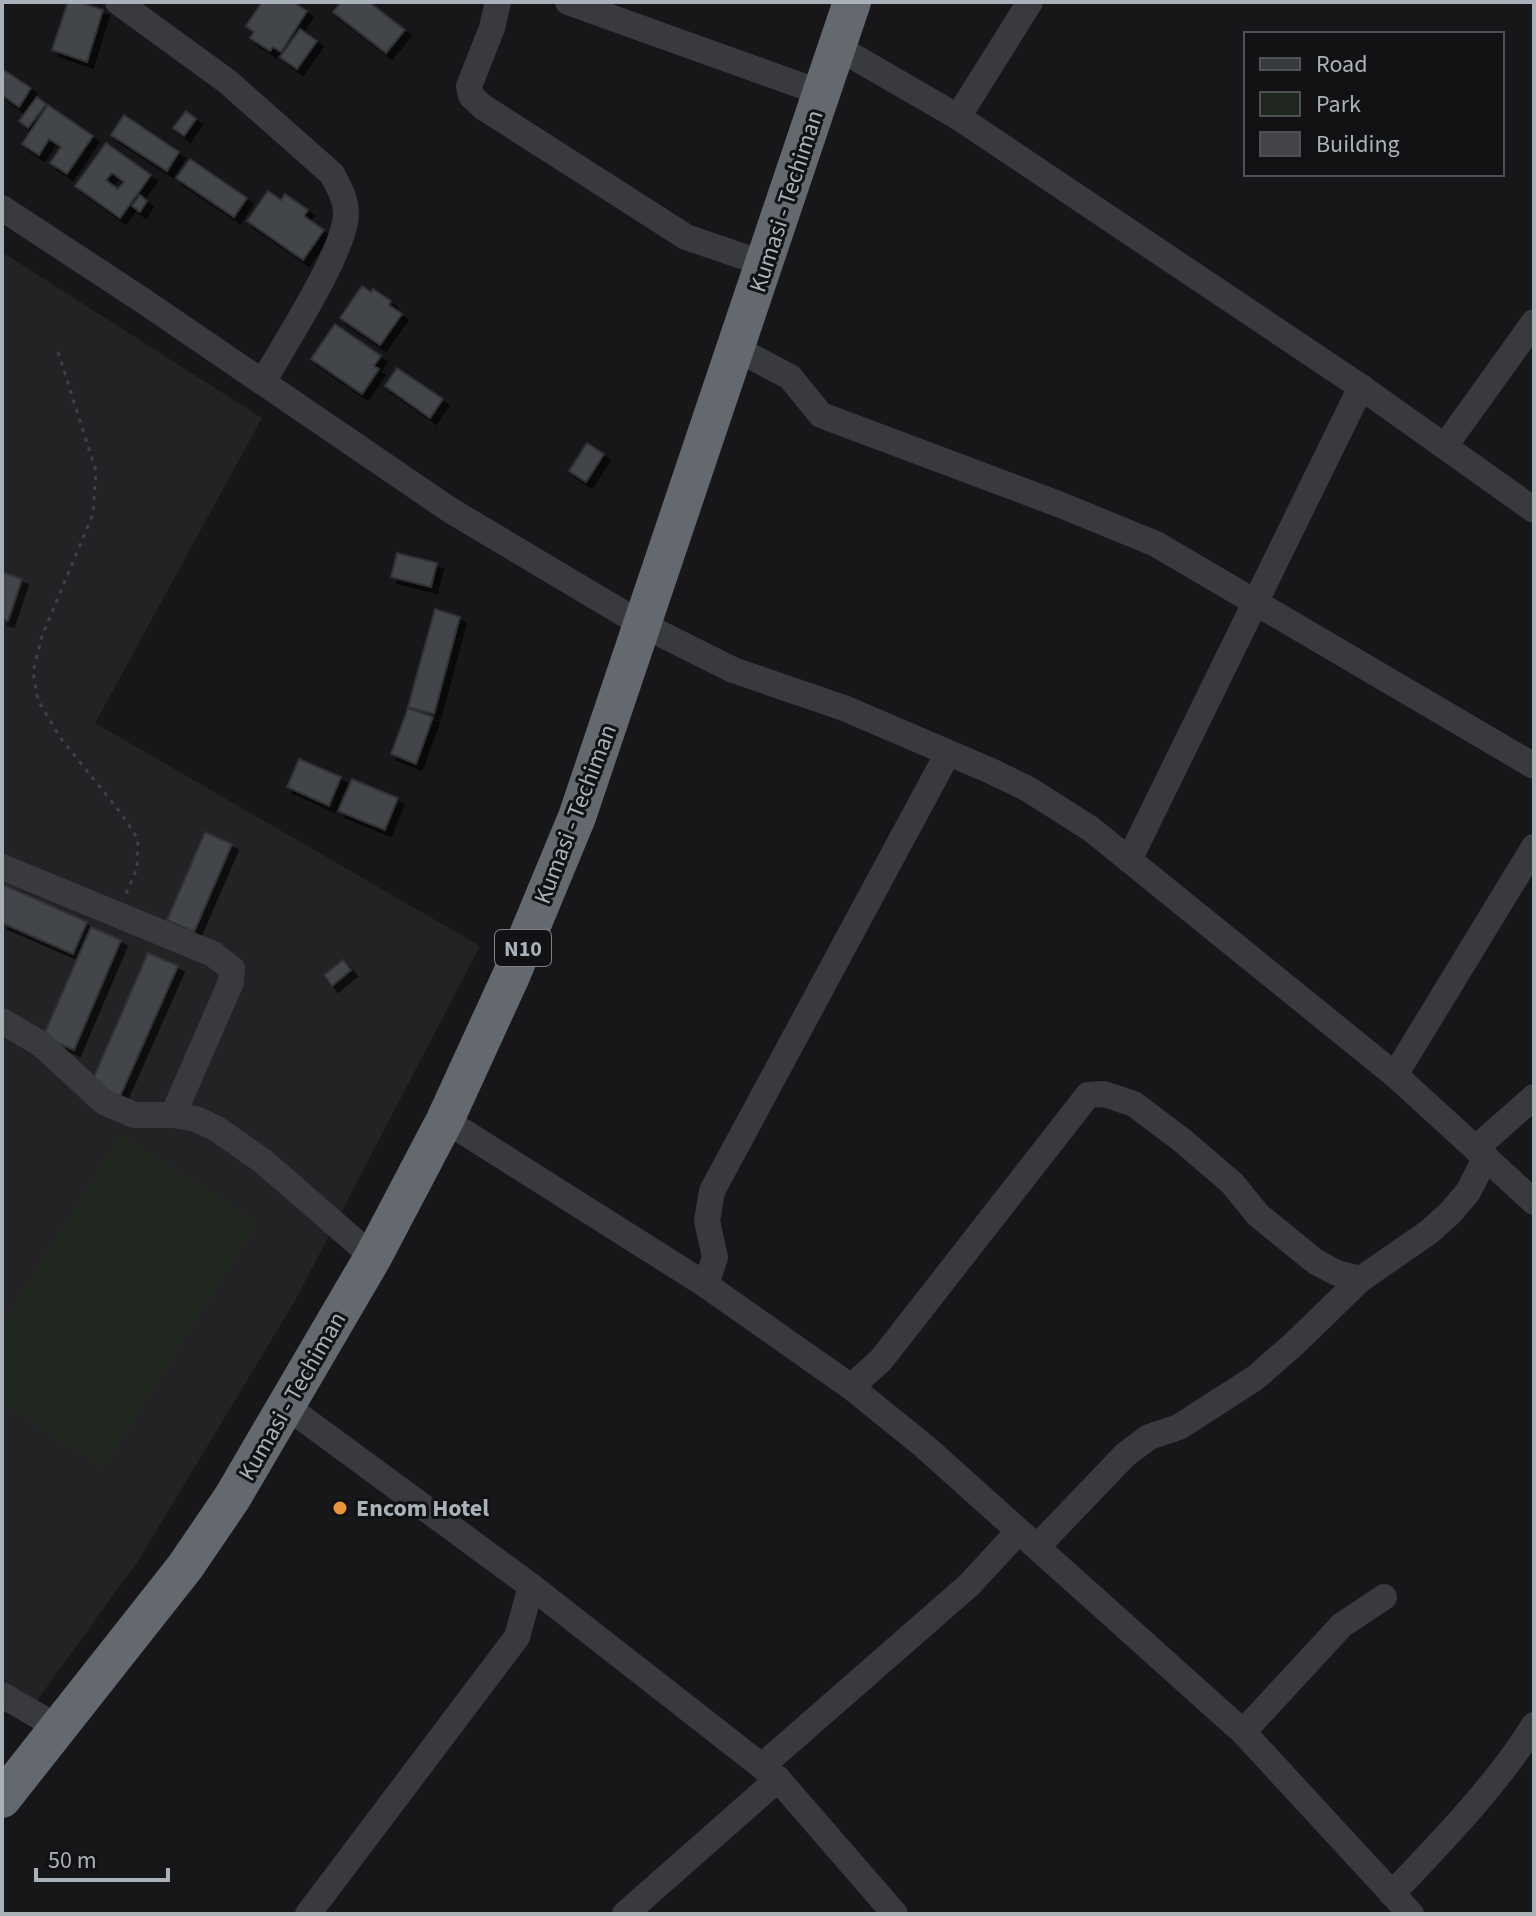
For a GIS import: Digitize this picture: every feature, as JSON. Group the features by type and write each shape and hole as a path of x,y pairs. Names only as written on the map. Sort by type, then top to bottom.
{"highway":[{"name":"Kumasi - Techiman","path":"2,1799 185,1567 232,1498 373,1257 445,1120 511,976 571,830 737,349 852,2"}],"street":[{"path":"118,2 228,82 332,174 342,192 346,212 344,228 322,279 263,382"},
{"path":"498,2 492,28 469,86 471,96 483,107 686,237 765,264"},
{"path":"568,2 822,93"},
{"path":"958,117 1030,2"},
{"path":"837,47 958,117 1361,387 1534,510"},
{"path":"2,208 450,510 643,625 733,670 844,708 1028,789 1091,829 1395,1075 1534,1202"},
{"path":"1445,446 1534,322"},
{"path":"737,349 790,377 821,415 1156,544 1534,766"},
{"path":"1129,860 1361,387"},
{"path":"706,1285 715,1257 707,1221 712,1191 948,753"},
{"path":"1395,1075 1534,847"},
{"path":"2,867 213,954 232,969 231,982 173,1115"},
{"path":"2,1021 41,1044 104,1102 134,1115 173,1115 196,1119 217,1129 264,1162 373,1257"},
{"path":"851,1387 881,1360 1088,1095 1104,1094 1134,1104 1232,1183 1258,1215 1316,1262 1337,1273 1361,1279"},
{"path":"625,1914 969,1585 1149,1437 1179,1427 1255,1378 1361,1279 1403,1252 1450,1213 1468,1192 1481,1153 1534,1097"},
{"path":"445,1120 706,1285 851,1387 924,1446 1243,1732 1411,1914"},
{"path":"286,1406 531,1586 770,1773 895,1914"},
{"path":"308,1914 517,1637 531,1586"},
{"path":"1243,1732 1342,1625 1384,1597"},
{"path":"2,1695 59,1728"},
{"path":"1392,1894 1527,1752 1534,1725"}],"path":[{"path":"58,352 96,471 93,514 42,636 33,672 38,700 59,736 138,839 137,868 116,914"}],"shaded area":[{"path":"2,252 262,418 95,723 480,946 296,1299 140,1558 33,1706 2,1689"}],"green space":[{"path":"121,1135 258,1222 103,1468 2,1404 2,1324"}],"building":[{"path":"68,2 79,2 103,10 87,62 52,50"},
{"path":"262,2 293,2 307,11 281,52 273,47 270,51 250,38 254,32 246,26"},
{"path":"341,2 369,2 405,30 386,53 333,12"},
{"path":"300,29 317,41 297,69 280,57"},
{"path":"2,69 31,88 19,107 2,95"},
{"path":"37,97 46,104 28,128 19,121"},
{"path":"48,105 93,136 67,174 50,163 61,147 49,139 39,155 22,144"},
{"path":"186,111 196,119 184,136 173,128"},
{"path":"124,115 179,152 167,171 111,135"},
{"path":"106,143 151,175 120,218 75,186","holes":["112,173 124,182 118,189 106,180"]},
{"path":"190,159 247,198 234,217 176,178"},
{"path":"268,191 281,200 285,194 308,210 304,216 324,230 303,260 247,221"},
{"path":"140,195 147,201 140,212 132,206"},
{"path":"362,286 391,301 389,305 402,314 380,345 340,318"},
{"path":"335,324 381,356 374,366 379,369 362,394 311,359"},
{"path":"397,368 443,399 430,418 385,386"},
{"path":"587,443 604,454 586,482 569,471"},
{"path":"397,553 437,563 431,587 391,577"},
{"path":"2,572 22,579 8,621 2,619"},
{"path":"435,609 460,617 434,714 408,707"},
{"path":"408,708 433,717 416,764 391,754"},
{"path":"299,759 341,777 329,806 287,787"},
{"path":"352,779 398,798 385,830 338,811"},
{"path":"205,832 232,844 194,932 167,920"},
{"path":"2,884 87,922 73,954 2,923"},
{"path":"91,927 121,940 74,1050 43,1037"},
{"path":"148,953 178,966 118,1101 89,1088"},
{"path":"343,960 351,970 332,986 324,975"}],"place":[{"name":"Encom Hotel","path":"340,1508"}]}
